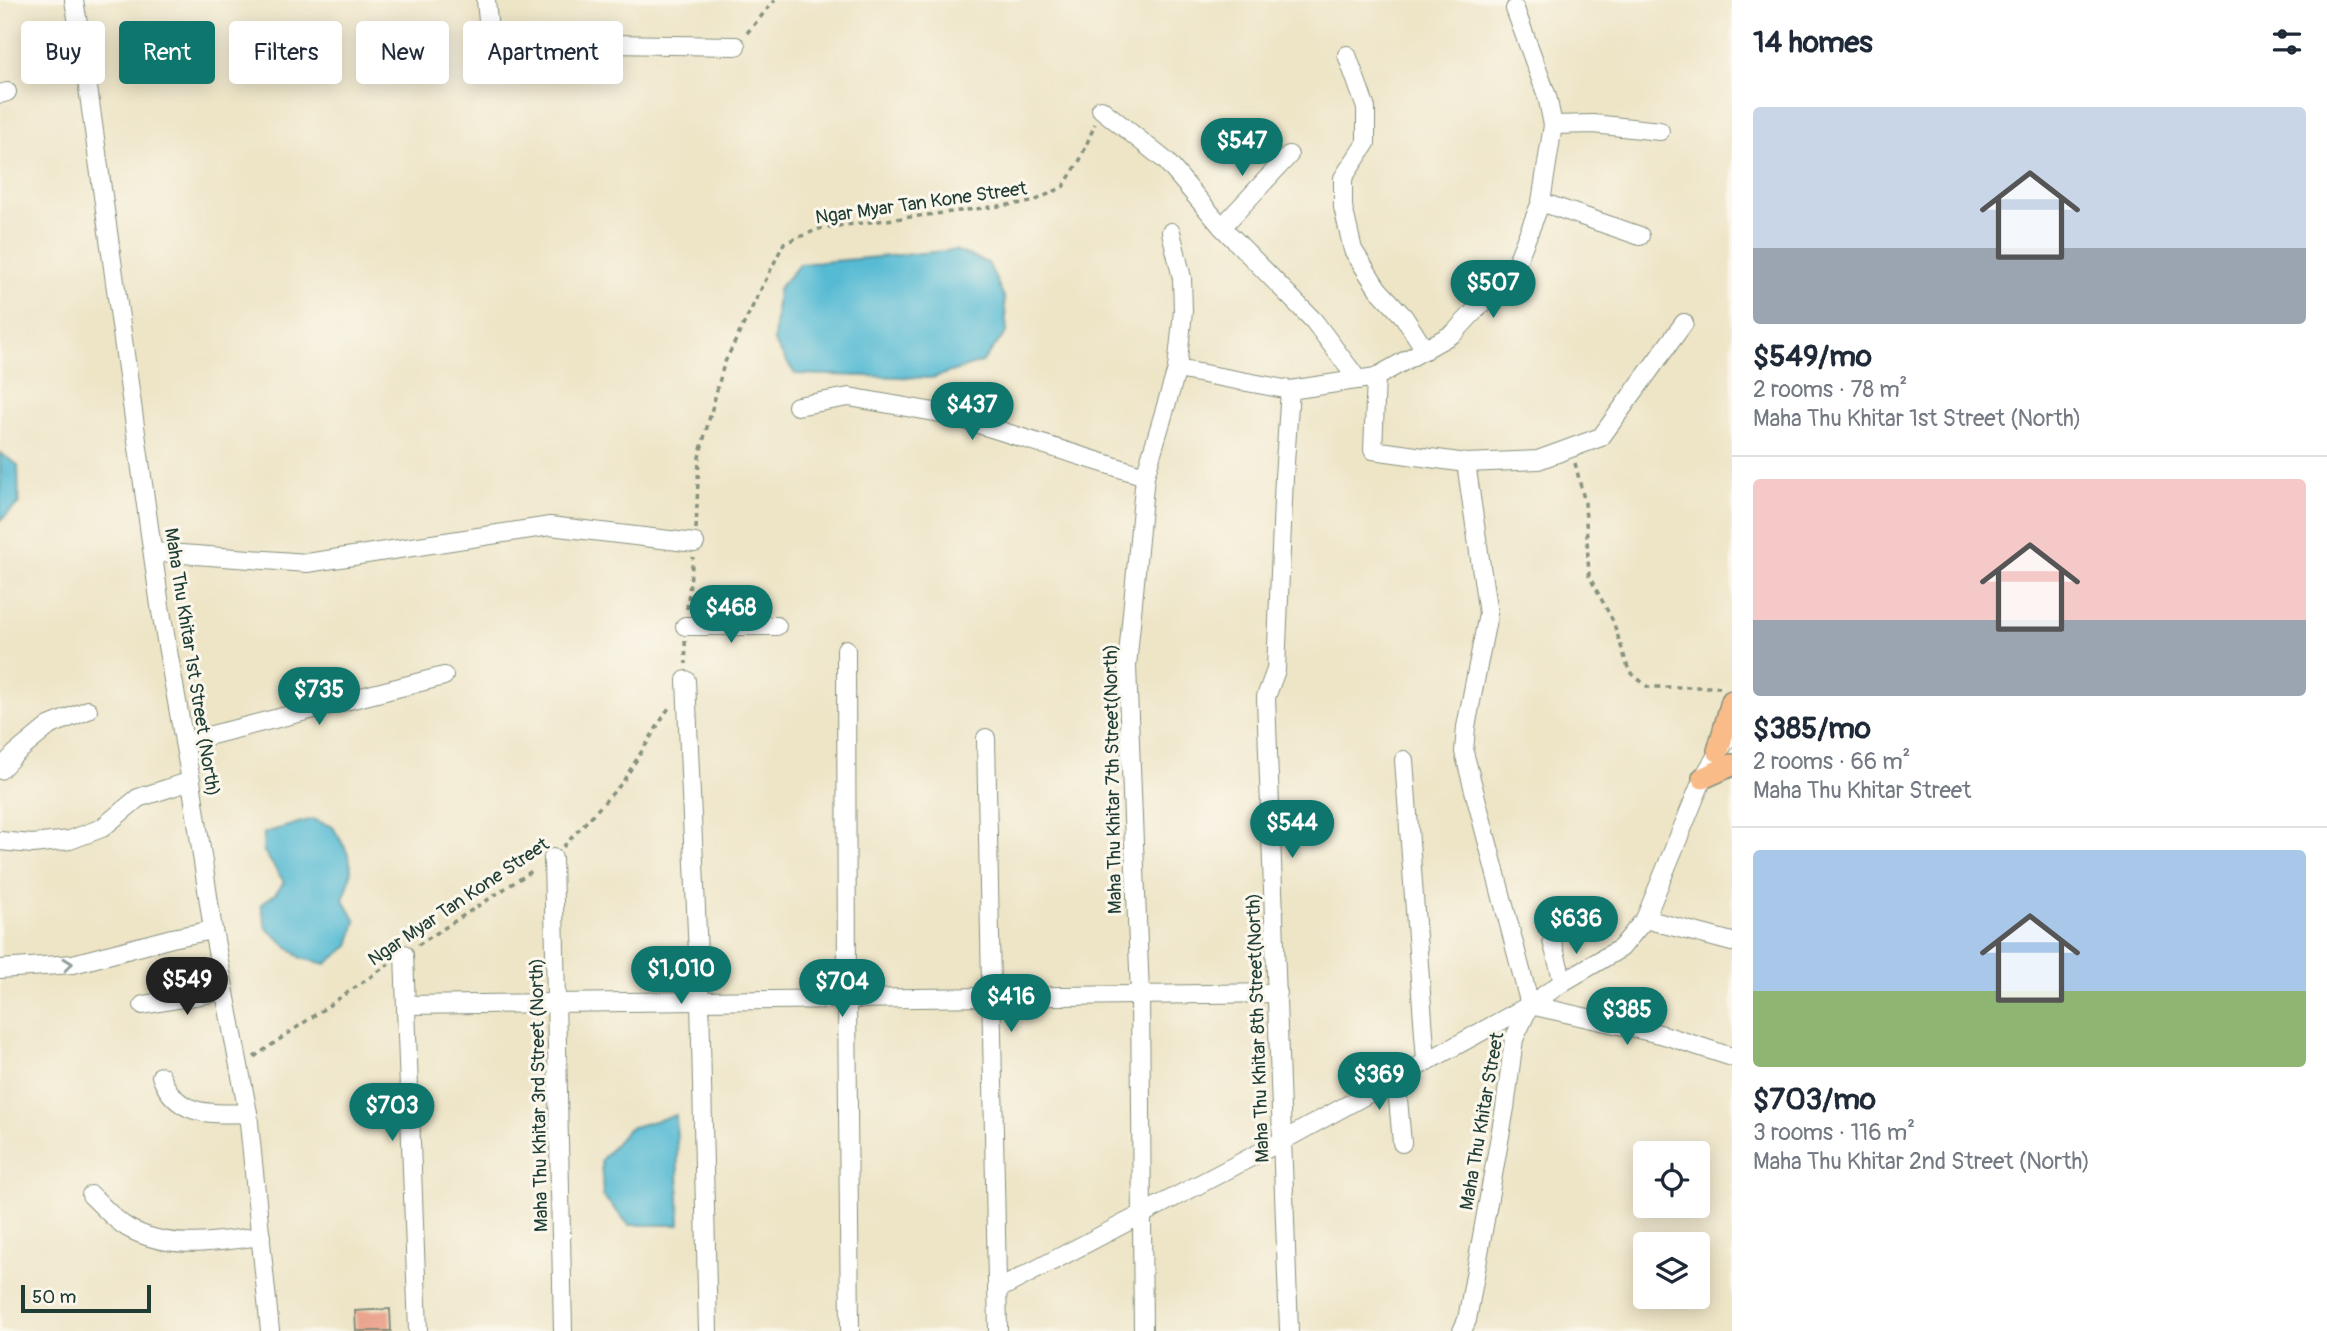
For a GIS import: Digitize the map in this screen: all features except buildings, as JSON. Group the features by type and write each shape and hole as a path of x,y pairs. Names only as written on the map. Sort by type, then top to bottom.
{"main road":[{"path":"1703,778 1725,758 1732,701"}],"street":[{"name":"Maha Thu Khitar 1st Street (North)","path":"74,0 160,606 191,781 213,930 247,1113 270,1331"},
{"path":"486,0 490,42 736,46"},
{"path":"1177,369 1290,390 1376,377 1454,334 1514,269 1541,202 1553,125 1547,96 1515,9"},
{"path":"1347,55 1366,108 1366,143 1343,177 1343,207 1353,250 1378,289 1404,317 1425,350"},
{"path":"1101,109 1167,161 1222,227 1314,321 1358,380"},
{"path":"1553,125 1593,124 1660,131"},
{"path":"1222,227 1289,155"},
{"path":"1541,202 1640,236"},
{"name":"Maha Thu Khitar 7th Street(North)","path":"1143,1331 1140,995 1127,666 1145,476 1177,369 1184,310 1182,278 1171,232"},
{"path":"1376,377 1373,450 1466,463 1538,460 1601,437 1684,323"},
{"name":"Maha Thu Khitar 8th Street(North)","path":"1289,1331 1266,697 1276,670 1290,390"},
{"path":"797,406 849,397 946,414 1145,476"},
{"path":"1466,463 1488,614 1466,727 1464,752 1530,1005"},
{"path":"154,552 307,563 550,526 695,543"},
{"path":"685,626 777,625"},
{"path":"846,649 850,1331"},
{"path":"184,742 444,676"},
{"path":"686,680 700,1001 708,1331"},
{"path":"0,770 49,726 88,709"},
{"path":"1725,758 1732,732"},
{"path":"986,738 998,1331"},
{"path":"1404,760 1426,1061"},
{"name":"Maha Thu Khitar Street","path":"1462,1331 1467,1320 1505,1108 1514,1038 1530,1005 1621,948 1645,919 1703,778"},
{"path":"0,841 32,845 70,839 102,828 138,798 191,781"},
{"name":"Maha Thu Khitar 3rd Street (North)","path":"553,858 564,1331"},
{"path":"1645,919 1732,942"},
{"path":"0,969 74,964 213,930"},
{"path":"1552,941 1563,982"},
{"path":"404,954 418,1331"},
{"path":"143,1005 224,991"},
{"path":"406,1005 1278,993"},
{"path":"997,1290 1282,1141 1530,1005 1664,1035 1732,1056"},
{"path":"161,1076 167,1091 182,1104 207,1114 247,1113"},
{"path":"1396,1077 1402,1143"},
{"path":"91,1195 127,1227 170,1243 197,1244 261,1236"}],"path":[{"path":"736,46 775,0"},
{"name":"Ngar Myar Tan Kone Street","path":"240,1067 404,954 553,858 622,783 686,680 685,626 695,543 699,457 724,364 784,243 822,228 1032,202 1063,187 1080,160 1101,109"},
{"path":"1572,447 1585,503 1589,576 1613,621 1629,671 1648,687 1732,687"}],"water":[{"path":"955,250 988,263 1004,297 1007,332 982,362 932,378 795,374 774,342 778,289 800,264"},
{"path":"0,453 18,465 19,503 0,521"},
{"path":"312,819 333,827 348,854 351,869 343,899 356,921 349,946 326,964 301,958 266,928 261,904 275,894 284,882 263,850 264,833"},
{"path":"676,1115 680,1225 629,1225 603,1196 601,1160 629,1128"}]}
